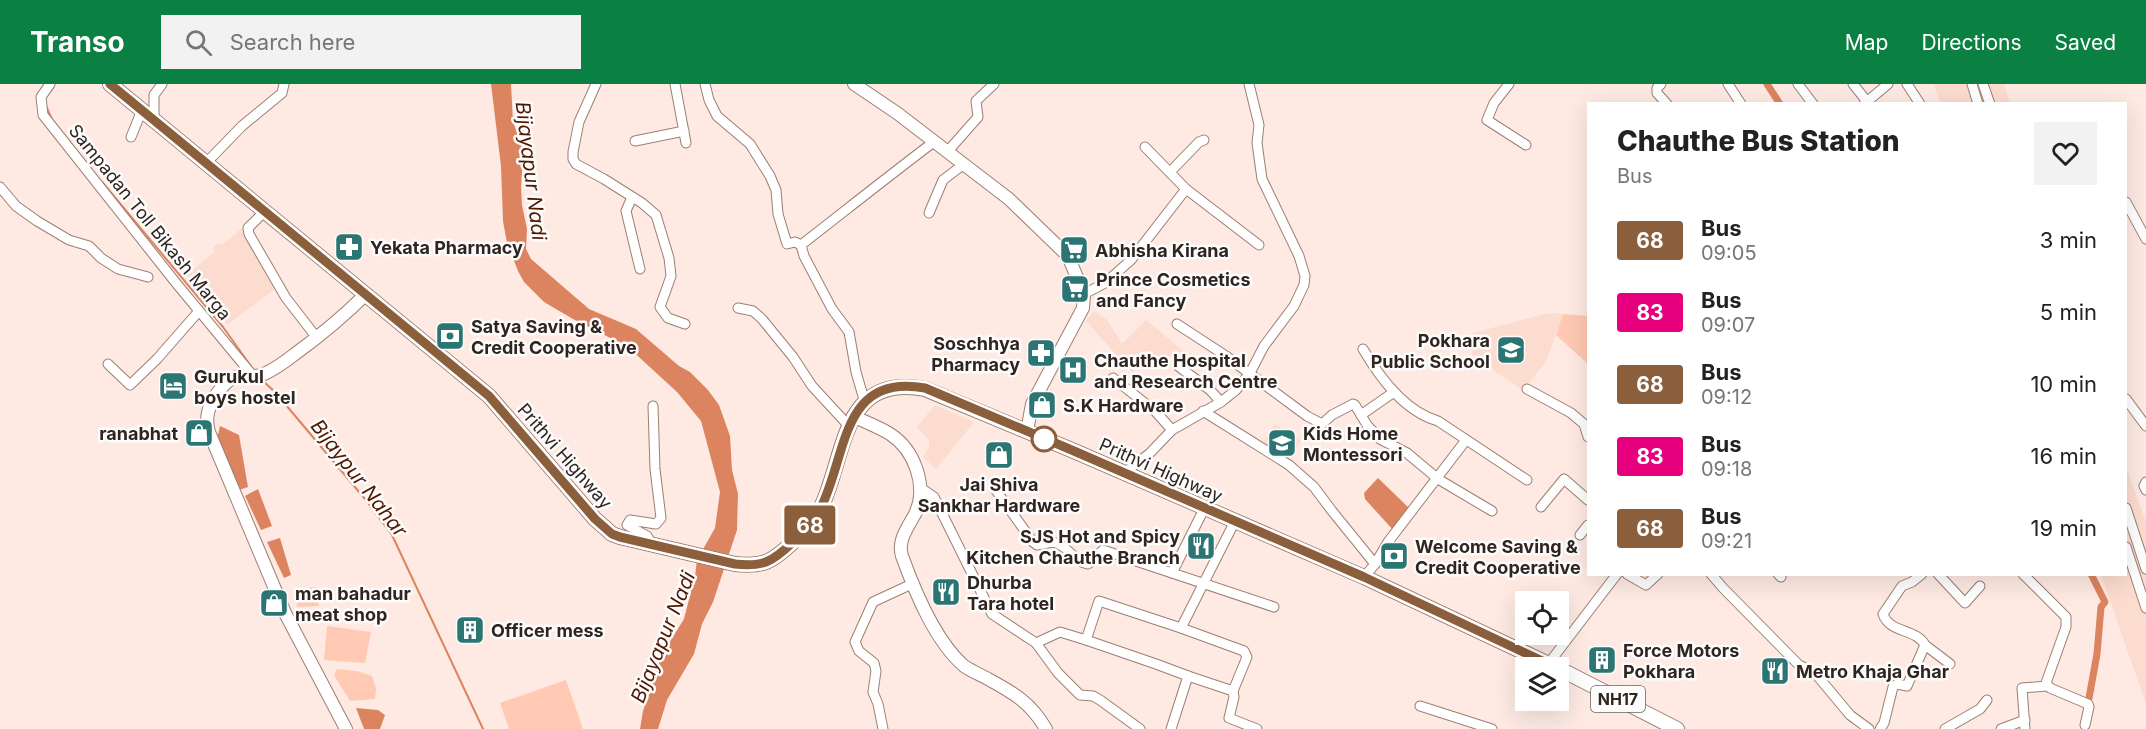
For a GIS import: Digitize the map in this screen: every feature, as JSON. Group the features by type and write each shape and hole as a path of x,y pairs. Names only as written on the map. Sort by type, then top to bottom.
{"highway":[{"name":"Prithvi Highway","path":"110,84 489,396 603,527 620,537 717,561 750,565 775,558 813,521 824,501 851,421 865,403 870,397 885,389 913,386 925,388 1027,431 1364,577 1536,657"},
{"name":"Prithvi Highway","path":"1569,673 1673,728"}],"main road":[{"path":"854,84 935,141 1009,200 1068,256 1084,294 1083,308 1032,404 1027,431"},
{"path":"346,729 285,613 206,419 209,406 225,384 235,376 263,375 317,338 348,313 366,294"},
{"path":"851,421 890,433 903,444 914,462 921,488 919,503 905,531 900,548 929,622 966,667 1028,704 1046,729"}],"street":[{"name":"Sampadan Toll Bikash Marga","path":"50,84 41,97 43,115 253,376"},
{"path":"154,120 154,95 162,84"},
{"path":"206,163 242,126 282,93 284,84"},
{"path":"596,84 579,122 573,159 576,164 632,197 656,215 669,258 671,276 660,307 668,318 686,324"},
{"path":"675,84 686,143"},
{"path":"705,84 709,100 717,116 750,144 770,176 776,190 778,214 787,244 795,242 801,245 804,256 823,291 849,332 856,372 865,403"},
{"path":"948,151 978,117 976,101 994,84"},
{"path":"1124,473 1149,454 1172,430 1221,402 1236,390 1250,374 1264,346 1294,306 1304,285 1305,276 1299,256 1262,179 1257,142 1259,125 1249,84"},
{"path":"1509,84 1494,103 1487,120 1526,145"},
{"path":"1661,84 1657,88 1657,93 1665,102"},
{"path":"1728,84 1740,102"},
{"path":"1798,84 1812,102"},
{"path":"1853,84 1865,102"},
{"path":"1867,102 1888,84"},
{"path":"1907,84 1919,102"},
{"path":"1972,84 1977,102"},
{"path":"1983,84 1989,102"},
{"path":"131,137 142,110"},
{"path":"635,141 684,131"},
{"path":"1170,172 1204,140"},
{"path":"801,245 856,200 935,141"},
{"path":"1145,147 1186,189 1259,245"},
{"path":"929,213 943,180 964,164"},
{"path":"0,187 16,206 37,221 69,240 89,246 118,269 148,277"},
{"path":"1084,294 1105,283 1131,261 1186,189"},
{"path":"632,197 626,211 640,269"},
{"path":"2127,204 2146,239"},
{"path":"265,211 248,228 249,234 286,298 317,338"},
{"path":"738,308 753,311 762,319 779,338 812,386 851,421"},
{"path":"108,364 130,385 199,311"},
{"path":"1177,324 1307,416 1322,424 1332,415 1353,404 1380,439 1407,453 1438,479 1492,511"},
{"path":"1363,349 1394,392 1426,418 1438,421 1527,480"},
{"path":"1178,366 1210,390 1221,402"},
{"path":"1113,378 1155,411 1172,430"},
{"path":"1527,389 1571,413 1584,424 1587,434"},
{"path":"1361,415 1394,392"},
{"path":"2127,400 2146,426"},
{"path":"652,406 655,469 661,518 656,524 630,520 627,525 647,536 652,545"},
{"path":"1203,411 1289,465 1314,487 1376,564"},
{"path":"1364,577 1376,564 1388,542 1466,440"},
{"path":"1541,507 1564,478 1587,499"},
{"path":"921,488 934,497 992,614 1036,643 1058,673 1080,694 1100,700 1140,729"},
{"path":"995,489 1037,545 1049,542 1058,543 1081,563 1088,564 1103,550 1274,607"},
{"path":"1172,573 1204,509"},
{"path":"2127,511 2146,569"},
{"path":"1181,628 1235,522"},
{"path":"1580,535 1587,526"},
{"path":"2127,550 2146,608"},
{"path":"1561,657 1616,576"},
{"path":"1630,576 1646,585 1656,576"},
{"path":"1713,576 1799,665 1815,674 1850,715 1869,729"},
{"path":"1920,576 1902,586 1883,614 1889,625 1914,635 1950,664"},
{"path":"1940,576 1965,603 1980,586"},
{"path":"2025,576 2066,617 2066,627 2050,670 2047,686"},
{"path":"883,729 873,692 876,671 874,663 859,651 855,642 873,602 914,583"},
{"path":"1086,640 1099,601 1244,651 1246,654 1233,691 1234,697 1229,718 1257,729"},
{"path":"1036,643 1060,632 1233,691"},
{"path":"1880,729 1884,723 1893,687 1897,684 1907,686 1925,645"},
{"path":"1171,729 1188,676"},
{"path":"2001,729 2025,724 2022,688 2047,686 2088,704 2086,728"},
{"path":"1945,729 1980,709 1987,700"},
{"path":"1420,706 1492,729"}],"shaded area":[{"path":"491,84 511,84 513,122 523,156 521,187 527,229 526,249 531,259 589,309 636,329 679,366 690,372 719,405 730,436 732,470 738,494 737,530 713,602 702,624 694,654 667,700 658,729 640,729 643,711 661,656 684,619 697,560 715,528 720,492 701,421 677,392 628,347 544,302 524,282 507,243 503,221 501,166"},
{"path":"1934,84 2004,84 2010,102 1940,102"},
{"path":"242,228 278,287 227,325 187,275 214,252 214,247 219,243 222,245"},
{"path":"1094,311 1107,320 1122,344 1146,320 1188,355 1191,353 1195,357 1187,368 1170,355 1153,370 1147,362 1132,372 1086,321"},
{"name":"Pokhara Public School","path":"1555,313 1563,314 1546,362 1523,390 1494,371 1480,356 1472,355 1473,333"},
{"path":"1563,314 1587,316 1587,363 1556,335"},
{"path":"935,405 974,422 936,469 923,457 929,447 929,440 917,427"},
{"name":"Kids Home Montessori","path":"1275,424 1301,441 1287,461 1262,444"},
{"path":"220,426 239,435 248,487 236,491 217,439"},
{"path":"2127,470 2146,522 2146,704 2101,576 2127,576"},
{"path":"1378,478 1412,511 1394,531 1365,499 1364,493"},
{"path":"258,489 272,526 261,530 245,496"},
{"path":"280,538 291,575 284,578 267,542"},
{"path":"317,587 319,606 297,607 296,589"},
{"path":"327,626 371,632 365,663 324,660"},
{"path":"337,669 357,671 372,676 376,689 375,699 350,701 334,675"},
{"path":"566,680 583,729 509,729 500,703"},
{"path":"356,708 378,710 385,715 380,729 364,729"}],"waterway":[{"path":"1767,84 1779,102"},
{"name":"Bijaypur Nahar","path":"47,108 53,122"},
{"name":"Bijaypur Nahar","path":"102,182 223,327 253,369"},
{"name":"Bijaypur Nahar","path":"263,381 275,392 365,499 392,535 483,729"},
{"path":"2089,698 2097,654 2101,607 2105,602 2092,576"}],"bus line":[{"name":"68","path":"110,84 489,396 569,490 612,534 717,561 750,565 767,562 798,538 821,508 853,416 877,392 894,387 913,386 925,388 1074,451 1364,577 1534,657"}],"place":[{"name":"Yekata Pharmacy","path":"349,247"},
{"name":"Abhisha Kirana","path":"1074,250"},
{"name":"Prince Cosmetics and Fancy","path":"1075,289"},
{"name":"Satya Saving & Credit Cooperative","path":"450,336"},
{"name":"Pokhara Public School","path":"1511,350"},
{"name":"Soschhya Pharmacy","path":"1041,353"},
{"name":"Chauthe Hospital and Research Centre","path":"1073,370"},
{"name":"Gurukul boys hostel","path":"173,386"},
{"name":"S.K Hardware","path":"1042,405"},
{"name":"ranabhat","path":"199,433"},
{"name":"Kids Home Montessori","path":"1282,443"},
{"name":"Jai Shiva Sankhar Hardware","path":"999,455"},
{"name":"SJS Hot and Spicy Kitchen Chauthe Branch","path":"1201,546"},
{"name":"Welcome Saving & Credit Cooperative","path":"1394,556"},
{"name":"Dhurba Tara hotel","path":"946,592"},
{"name":"man bahadur meat shop","path":"274,603"},
{"name":"Officer mess","path":"470,630"},
{"name":"Force Motors Pokhara","path":"1602,660"},
{"name":"Metro Khaja Ghar","path":"1775,671"}],"water label":[{"name":"Bijayapur Nadi","path":"531,171"},
{"name":"Bijayapur Nadi","path":"663,637"}]}
